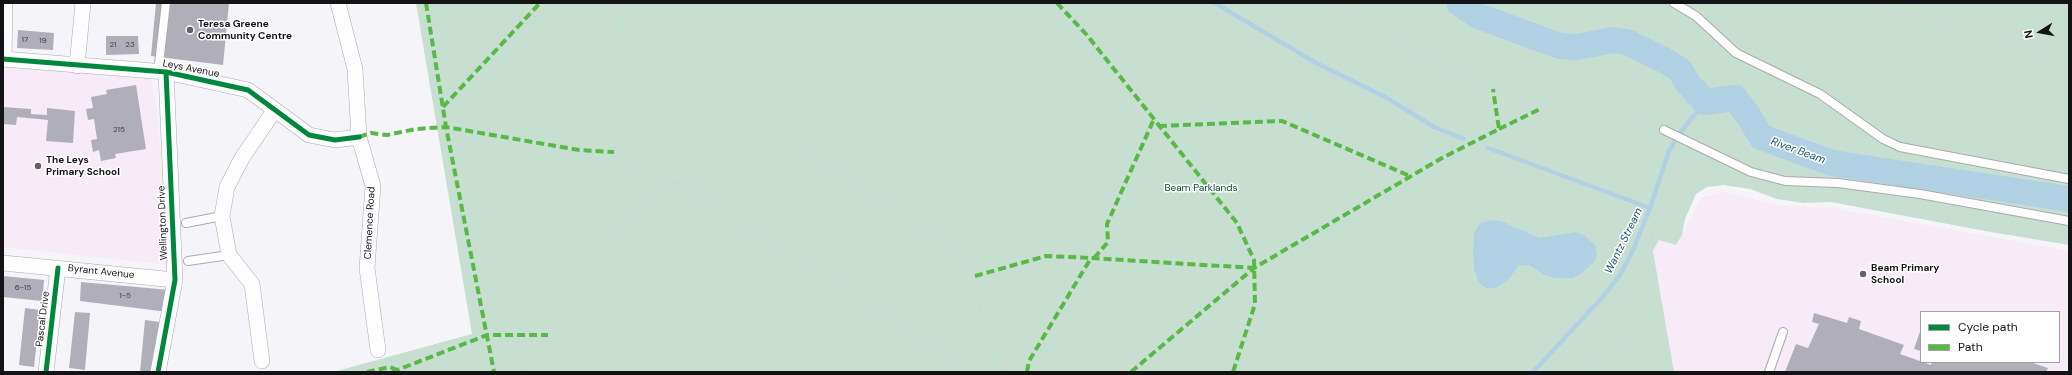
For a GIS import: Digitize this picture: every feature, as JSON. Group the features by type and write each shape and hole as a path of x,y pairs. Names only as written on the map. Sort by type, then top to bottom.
{"street":[{"path":"3,59 5,3"},
{"path":"77,66 83,3"},
{"name":"Clemence Road","path":"338,3 355,69 359,137 373,186 367,268 378,350"},
{"name":"Leys Avenue","path":"3,59 162,72 248,90 274,111 309,135 335,140 359,137"},
{"name":"Wellington Drive","path":"158,372 160,355 173,299 174,280 162,72"},
{"path":"262,361 252,284 229,255 222,216 227,188 242,158 274,111"},
{"name":"Byrant Avenue","path":"3,263 174,280"},
{"name":"Pascal Drive","path":"46,372 58,268"}],"lane":[{"path":"162,72 166,3"},
{"path":"1674,3 1696,16 1736,52 1820,94 1883,139 1900,147 2069,179"},
{"path":"1664,130 1751,172 1784,181 1838,183 1920,194 2069,221"},
{"path":"186,222 222,216"},
{"path":"188,261 229,255"},
{"path":"1769,372 1783,332"}],"path":[{"path":"611,3 608,101 615,141 614,152 659,177 675,182 975,372"},
{"path":"1330,3 1432,59 1519,101 1578,119 1633,123 1664,130"},
{"path":"1867,3 1888,12 1972,22 2012,37 2037,51 2059,70 2069,84"},
{"path":"1635,357 1600,326 1599,318 1631,285 1670,195 1689,141"},
{"path":"675,182 712,176 760,151 793,144 972,260 984,335 1008,358 1005,372"},
{"path":"526,372 603,247 659,177"},
{"path":"1585,372 1614,338"}],"shaded area":[{"name":"The Leys Primary School","path":"3,67 150,76 157,110 169,265 3,247"},
{"name":"Beam Primary School","path":"1724,192 1777,205 1832,208 2069,251 2069,372 1674,372 1653,251 1659,240 1676,245 1701,198"}],"green space":[{"name":"Beam Parklands","path":"416,3 2069,3 2069,245 1831,202 1804,203 1777,199 1750,189 1723,185 1707,187 1696,194 1685,219 1682,235 1676,245 1659,240 1653,251 1674,372 333,372 472,334"}],"water":[{"path":"1489,220 1501,221 1539,238 1576,232 1585,236 1595,245 1597,254 1594,262 1583,272 1573,278 1555,278 1544,275 1529,265 1518,266 1509,279 1496,288 1486,288 1479,283 1474,269 1473,251 1474,233 1480,224"}],"building":[{"name":"Teresa Greene Community Centre","path":"156,3 229,3 223,65 151,56"},
{"path":"18,30 54,33 53,50 17,48"},
{"path":"106,36 138,36 139,54 106,55"},
{"path":"136,85 146,149 115,154 116,158 101,161 99,150 93,152 91,140 97,139 94,119 88,120 86,109 93,108 91,97 107,94 106,90"},
{"path":"3,107 31,109 31,114 47,115 47,108 75,111 73,143 46,141 48,120 17,117 16,125 3,124"},
{"path":"3,276 44,280 42,301 3,297"},
{"path":"81,282 170,290 168,312 80,301"},
{"path":"25,308 40,310 34,367 19,365"},
{"path":"75,312 90,313 85,370 69,368"},
{"path":"1814,313 1847,323 1849,317 1861,321 1859,329 1904,345 1900,354 1920,361 1920,363 1931,365 1932,363 2033,363 2048,368 2046,372 1785,372 1796,344 1808,348 1819,324 1812,322"},
{"path":"145,320 160,322 156,372 140,372"},
{"path":"1920,332 1920,351 1914,349"}],"waterway":[{"path":"1215,3 1316,63 1387,98 1434,127 1464,139"},
{"name":"River Beam","path":"1459,3 1478,16 1560,46 1577,47 1613,40 1627,42 1664,60 1680,70 1687,82 1705,102 1735,98 1748,115 1761,137 1832,163 2069,199"},
{"name":"Wantz Stream","path":"1533,372 1599,301 1620,275 1633,250 1650,208 1669,151 1679,134 1705,102"},
{"path":"1488,148 1650,208"}],"marked path":[{"path":"426,3 446,127 494,372"},
{"path":"443,107 540,3"},
{"path":"1057,3 1086,34 1237,223 1254,260 1255,304 1233,372"},
{"path":"1131,372 1254,268 1442,158 1499,129 1493,89"},
{"path":"1499,129 1542,108"},
{"path":"1094,258 1108,242 1107,224 1154,119"},
{"path":"1159,126 1282,121 1410,176"},
{"path":"359,137 371,133 387,135 416,129 446,127 579,150 614,152"},
{"path":"975,276 1046,256 1091,258"},
{"path":"1027,372 1029,361 1091,258 1254,268"},
{"path":"392,372 487,335 548,335"},
{"path":"367,372 390,367 397,370"}],"cycle path":[{"path":"3,59 166,72 248,90 309,135 335,140 359,137"},
{"path":"158,372 175,280 166,72"},
{"path":"46,372 58,268"}],"place":[{"name":"Teresa Greene Community Centre","path":"190,30"},
{"name":"The Leys Primary School","path":"38,166"},
{"name":"Beam Primary School","path":"1863,274"}]}
